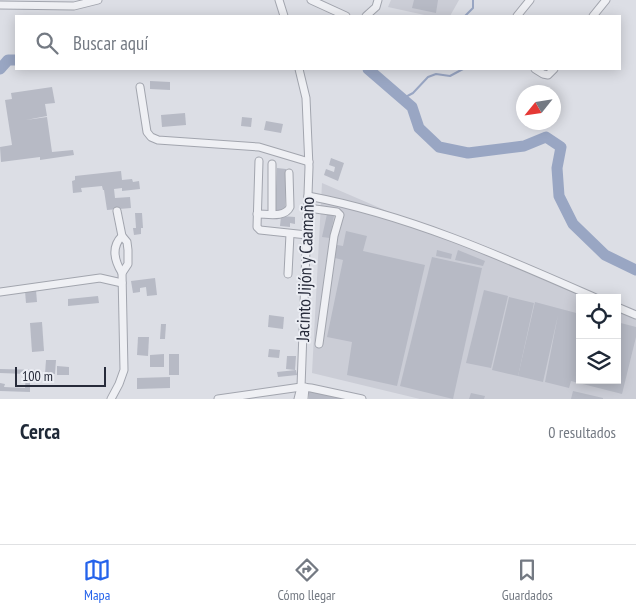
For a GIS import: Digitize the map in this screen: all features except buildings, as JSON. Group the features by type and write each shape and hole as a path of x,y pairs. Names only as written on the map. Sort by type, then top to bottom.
{"street":[{"path":"0,5 74,6 98,0"},
{"path":"279,0 284,15"},
{"path":"311,0 344,15"},
{"path":"367,15 376,7 378,0"},
{"path":"518,15 530,0"},
{"path":"594,15 606,0"},
{"name":"Jacinto Jijón y Caamaño","path":"299,70 306,98 309,162 303,387"},
{"path":"537,70 548,75 553,70"},
{"path":"140,87 147,132 151,138 259,147 309,162"},
{"path":"259,160 257,227 260,230 307,235"},
{"path":"272,164 272,214"},
{"path":"257,214 284,214 288,211 290,206 289,173"},
{"path":"308,196 352,205 485,249 587,294"},
{"path":"308,208 337,212 340,215 334,236 319,344"},
{"path":"111,399 124,370 122,273 128,260 126,242 122,236 118,211"},
{"path":"288,274 290,234"},
{"path":"122,236 116,242 114,249 116,262 122,273"},
{"path":"0,292 100,278 122,283"},
{"path":"621,309 636,315"},
{"path":"298,399 303,387"},
{"path":"303,387 304,399"},
{"path":"218,399 303,387 362,399"}],"shaded area":[{"path":"391,0 459,0 451,15 424,15 388,7"},
{"path":"322,183 580,294 576,294 576,384 621,384 621,312 636,318 636,399 420,399 312,373"}],"waterway":[{"path":"466,15 473,8 473,0"},
{"path":"0,69 8,60 15,60"},
{"path":"369,70 412,107 419,128 439,147 468,153 524,146 546,137 561,147 557,168 559,196 573,224 605,255 636,270"},
{"path":"402,99 413,93 428,77 436,74 450,76 461,70"}]}
